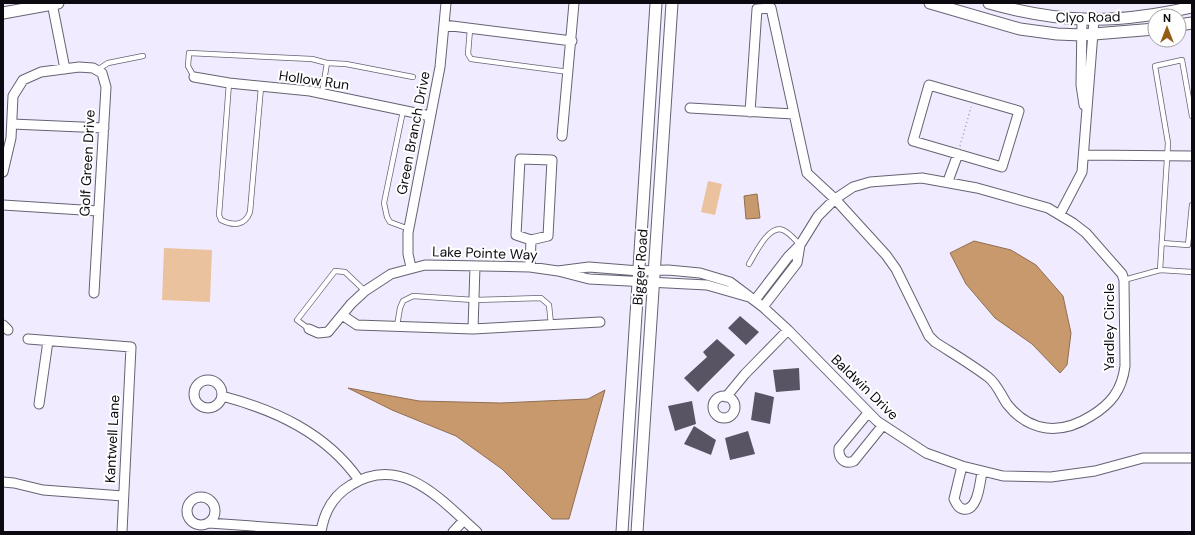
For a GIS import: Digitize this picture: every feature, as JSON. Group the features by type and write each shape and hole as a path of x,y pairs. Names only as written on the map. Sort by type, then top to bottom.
{"street":[{"path":"3,13 54,3 65,69"},
{"name":"Green Branch Drive","path":"411,267 407,244 409,228 440,67 446,3"},
{"path":"562,136 572,41 574,3"},
{"name":"Bigger Road","path":"622,532 656,3"},
{"name":"Bigger Road","path":"637,532 672,3"},
{"name":"Clyo Road","path":"930,3 1020,29 1082,35 1147,30"},
{"name":"Clyo Road","path":"989,3 1049,18 1082,21 1139,18 1192,7"},
{"path":"750,112 757,9 771,8 806,172 835,199"},
{"path":"1060,214 1078,182 1084,154 1094,20"},
{"path":"1082,21 1081,85 1086,112"},
{"path":"444,25 572,41"},
{"path":"3,172 9,153 13,96 23,80 41,72 79,67 97,70"},
{"name":"Golf Green Drive","path":"94,294 106,87 102,73 97,70"},
{"name":"Hollow Run","path":"194,77 261,87 322,93 430,116"},
{"path":"929,85 1019,111 1002,167 958,154 913,141 929,85"},
{"path":"690,108 794,114"},
{"path":"12,124 104,128"},
{"path":"948,182 958,154"},
{"path":"1084,154 1192,156"},
{"path":"520,159 552,160 548,236 531,240 516,235 520,159"},
{"name":"Yardley Circle","path":"752,299 800,245 818,216 835,199 853,187 870,182 922,178 948,182 1034,202 1060,214 1090,238 1122,274 1124,280 1125,366 1124,377 1117,393 1105,407 1080,423 1070,427 1059,429 1033,425 1015,413 988,378 935,342 930,336 896,269 886,255 835,199"},
{"path":"3,205 98,211"},
{"path":"530,267 531,240"},
{"name":"Yardley Circle","path":"763,307 797,263 800,245"},
{"name":"Lake Pointe Way","path":"309,329 318,333 328,332 365,291 392,274 411,267 445,264 530,267 558,270 589,267 638,277 655,271"},
{"path":"473,329 475,266"},
{"name":"Baldwin Drive","path":"655,271 700,273 730,282 763,307 788,330 868,413 883,425 926,453 962,466 1003,476 1051,477 1089,472 1142,458 1192,458"},
{"name":"Baldwin Drive","path":"638,277 654,283 707,285 752,299"},
{"path":"342,315 357,325 473,329 600,322"},
{"path":"726,397 745,374 788,330"},
{"path":"28,339 48,341 40,404"},
{"name":"Kantwell Lane","path":"48,341 131,347 122,532"},
{"path":"222,396 270,411 304,429 340,457 359,480"},
{"path":"868,413 839,448 838,453 842,460 846,462 854,461 883,425"},
{"path":"962,466 954,499 962,509 968,509 974,503 982,472"},
{"path":"209,523 321,531 324,518 330,505 347,487 359,480 382,474 404,476 424,486 477,532"},
{"path":"3,482 43,490 123,496"},
{"path":"453,532 464,520"}],"lane":[{"path":"470,29 468,54 471,59 569,72"},
{"path":"194,77 188,66 189,53 312,59 327,63 346,64 413,77"},
{"path":"97,70 108,63 144,56"},
{"path":"1160,270 1168,144 1155,66 1182,60 1192,116"},
{"path":"322,93 327,63"},
{"path":"229,83 219,215 221,220 232,225 244,222 250,212 261,87"},
{"path":"404,111 384,203 384,210 390,222 409,228"},
{"path":"1162,243 1188,245 1192,205"},
{"path":"749,264 766,238 776,229 783,230 800,245"},
{"path":"1124,280 1160,270 1192,272"},
{"path":"309,329 297,320 335,271 345,272 365,291"},
{"path":"397,326 400,308 403,301 414,296 474,300 541,298 549,305 551,324"}],"path":[{"path":"958,154 973,98"}],"shaded area":[{"path":"708,181 722,184 715,215 701,212"},
{"path":"757,194 760,218 746,219 744,196"},
{"path":"974,241 1011,250 1036,265 1063,296 1071,333 1067,365 1060,373 1032,344 995,318 966,284 950,253"},
{"path":"164,248 212,250 210,302 162,300"},
{"path":"348,388 419,401 501,403 588,399 605,390 569,519 552,519 502,469 456,436 392,410"}],"building":[{"path":"740,316 759,332 746,345 728,328"},
{"path":"717,339 735,355 698,392 684,378 707,357 703,352"},
{"path":"799,368 800,390 776,392 773,370"},
{"path":"755,392 774,397 770,424 751,420"},
{"path":"692,401 696,424 675,431 668,406"},
{"path":"694,426 716,440 711,455 684,444"},
{"path":"748,431 755,454 730,460 725,438"}]}
